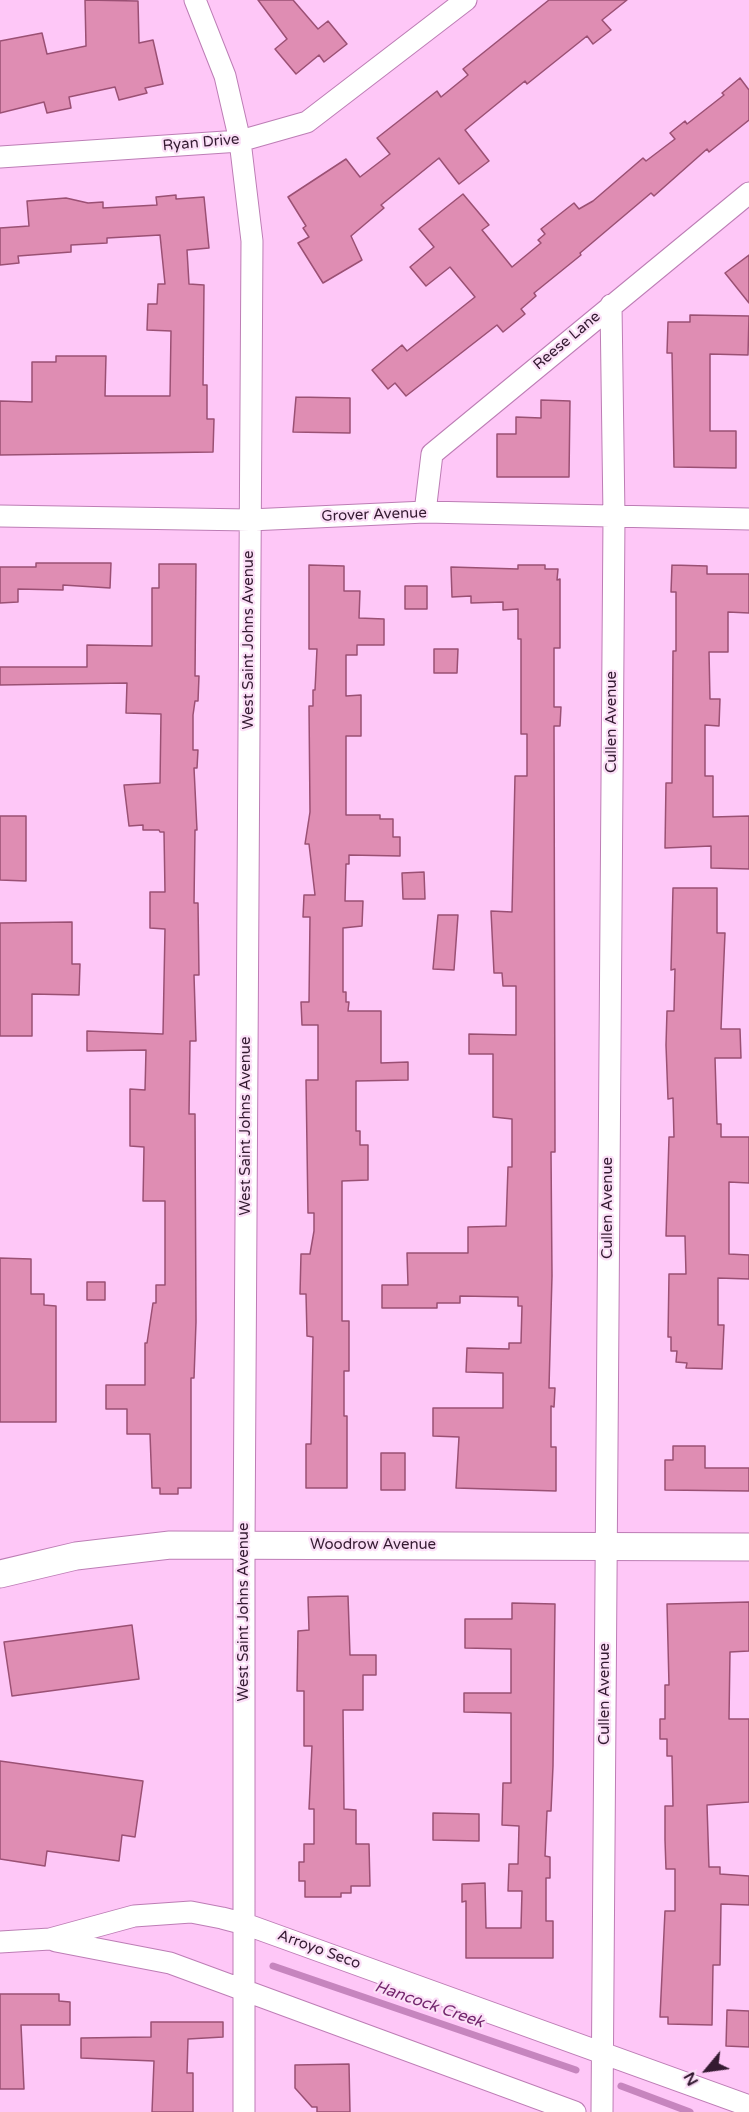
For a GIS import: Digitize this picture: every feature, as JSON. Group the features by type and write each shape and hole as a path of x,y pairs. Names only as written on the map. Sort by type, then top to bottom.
{"street":[{"name":"West Saint Johns Avenue","path":"195,0 225,76 240,141 252,241 243,1544 244,2112"},
{"name":"Ryan Drive","path":"0,157 240,141 307,122 466,0"},
{"name":"Reese Lane","path":"425,512 432,454 749,193"},
{"name":"Cullen Avenue","path":"602,2112 614,517 611,305"},
{"name":"Grover Avenue","path":"0,516 250,520 425,512 749,519"},
{"name":"Woodrow Avenue","path":"0,1574 76,1556 170,1545 749,1546"},
{"name":"Arroyo Seco","path":"0,1942 50,1939 134,1916 191,1912 245,1924 749,2106"},
{"name":"Arroyo Seco","path":"50,1939 170,1963 575,2112"}],"building":[{"path":"85,0 138,1 139,43 153,40 163,84 145,88 147,93 119,100 115,87 69,97 71,108 47,113 44,102 0,113 0,41 42,33 47,54 86,46"},
{"path":"258,0 293,0 318,29 328,21 347,44 324,62 319,55 296,74 275,49 287,39"},
{"path":"549,0 627,0 602,20 611,30 593,44 587,36 527,84 525,81 465,130 489,161 459,184 439,158 381,205 384,208 351,236 362,260 323,283 298,243 309,237 303,228 306,226 288,197 346,159 360,177 390,154 377,138 437,91 441,97 468,75 463,69"},
{"path":"740,78 749,90 749,120 709,152 707,149 654,196 651,193 580,253 581,255 534,293 536,296 521,309 525,314 503,332 497,325 406,396 395,383 388,389 372,370 402,345 407,351 475,297 450,267 426,286 410,267 434,247 419,229 463,194 489,225 482,230 512,267 541,243 538,240 545,234 541,229 574,203 579,209 593,201 643,158 646,161 675,139 670,133 685,121 687,124 724,95 722,93"},
{"path":"176,195 176,199 204,197 209,248 187,250 189,284 204,285 203,385 207,385 207,419 214,419 213,452 0,455 0,401 32,402 32,362 56,362 56,356 106,356 105,396 170,396 171,331 147,330 148,304 157,304 158,284 165,284 160,235 107,238 107,243 71,245 71,252 18,256 19,263 0,265 0,228 29,226 27,201 66,198 88,203 103,202 103,208 157,205 156,197"},
{"path":"749,255 749,303 725,273"},
{"path":"690,315 749,316 748,355 710,354 710,431 736,431 736,468 674,467 672,353 667,353 668,322 690,322"},
{"path":"296,397 350,398 350,433 293,432"},
{"path":"541,400 570,401 569,477 497,477 497,434 516,434 516,417 541,418"},
{"path":"36,563 111,563 110,588 63,585 63,590 18,589 18,602 0,603 0,567 36,567"},
{"path":"159,564 196,564 195,676 199,676 198,701 195,701 193,715 193,750 198,750 197,768 194,768 197,830 195,830 194,903 198,903 199,975 194,975 196,1041 190,1041 189,1114 195,1114 196,1322 194,1378 191,1378 191,1488 178,1488 178,1494 160,1494 160,1488 152,1488 150,1434 127,1434 127,1409 106,1409 106,1385 145,1385 145,1343 147,1343 153,1303 156,1303 156,1285 165,1285 165,1201 143,1201 144,1147 130,1146 130,1089 145,1090 146,1050 87,1051 87,1031 163,1034 165,929 150,928 150,892 165,892 164,832 143,830 143,825 129,826 124,785 160,783 161,714 126,713 127,683 0,685 0,667 87,667 87,645 152,646 152,588 159,588"},
{"path":"309,565 344,566 344,591 360,591 359,618 384,619 384,645 357,645 357,655 346,655 346,696 361,695 361,736 346,736 346,815 380,815 380,819 393,819 393,837 400,837 400,856 349,855 349,864 346,864 345,901 363,901 362,926 343,928 343,992 346,992 346,1002 349,1002 348,1011 381,1011 381,1063 408,1062 408,1080 356,1081 356,1131 360,1131 360,1145 368,1145 368,1180 342,1181 342,1321 349,1321 349,1371 344,1371 344,1416 347,1416 347,1488 306,1488 306,1444 311,1444 313,1337 307,1336 306,1294 300,1294 301,1254 310,1254 314,1213 308,1213 306,1080 318,1080 318,1025 302,1025 301,1002 309,1002 310,917 303,917 304,895 315,895 309,844 305,844 310,812 309,706 313,706 317,649 309,649"},
{"path":"518,565 545,565 545,569 558,569 557,580 560,579 560,648 554,648 554,707 561,707 560,726 554,726 555,1152 551,1152 552,1276 549,1388 555,1388 554,1407 551,1406 551,1447 556,1447 556,1491 456,1488 459,1437 433,1436 433,1408 503,1408 503,1373 466,1372 467,1348 509,1349 509,1343 521,1343 522,1306 518,1306 518,1297 460,1296 460,1303 437,1303 437,1308 382,1308 382,1285 408,1285 407,1253 468,1253 468,1227 506,1226 508,1167 512,1167 512,1119 493,1117 493,1054 469,1054 469,1034 516,1035 516,986 503,986 502,973 494,973 491,911 512,912 515,776 527,776 527,734 521,734 521,639 518,639 518,609 503,610 503,602 471,603 471,596 452,597 451,567 518,569"},
{"path":"672,565 707,566 707,574 749,574 749,613 728,612 728,652 709,652 710,699 720,699 719,726 705,725 705,776 713,776 713,817 749,816 749,869 711,868 711,846 665,848 666,783 672,783 673,651 676,651 676,592 671,592"},
{"path":"405,586 427,586 427,609 405,609"},
{"path":"434,649 458,649 457,673 434,673"},
{"path":"0,816 26,816 26,881 0,880"},
{"path":"424,872 425,899 403,899 402,873"},
{"path":"673,888 717,888 717,933 725,933 721,1029 740,1029 741,1058 715,1058 717,1124 721,1124 721,1137 749,1137 749,1183 729,1182 729,1254 749,1255 749,1279 718,1278 718,1325 724,1325 722,1369 686,1368 687,1363 676,1362 677,1351 671,1351 671,1337 668,1337 669,1274 686,1274 685,1236 666,1236 669,1137 674,1137 673,1098 668,1099 666,1045 667,1011 674,1011 675,969 671,970"},
{"path":"438,915 458,915 454,970 433,969"},
{"path":"72,922 72,964 80,964 79,995 32,994 32,1036 0,1036 0,923"},
{"path":"0,1258 31,1259 31,1294 44,1294 44,1305 56,1306 56,1422 0,1422"},
{"path":"87,1282 105,1282 105,1300 87,1300"},
{"path":"673,1446 705,1446 705,1468 749,1468 749,1491 665,1490 665,1460 673,1460"},
{"path":"381,1453 405,1453 405,1490 381,1490"},
{"path":"348,1596 350,1655 376,1655 376,1675 363,1675 363,1710 343,1710 344,1809 356,1810 356,1844 369,1844 370,1886 351,1886 351,1893 341,1893 341,1897 305,1897 305,1881 299,1881 299,1862 304,1862 304,1844 314,1844 314,1809 309,1809 312,1746 304,1746 304,1691 297,1691 298,1631 309,1630 308,1597"},
{"path":"749,1602 749,1651 730,1652 729,1719 749,1719 749,1802 707,1805 709,1867 720,1867 720,1874 749,1876 749,1905 721,1904 720,1965 713,1965 712,2025 668,2024 668,2017 660,2017 665,1911 675,1911 675,1869 666,1869 665,1840 665,1806 673,1806 672,1756 667,1756 667,1739 660,1739 660,1719 665,1719 665,1685 669,1685 667,1604"},
{"path":"512,1603 555,1604 553,1766 551,1811 547,1811 545,1856 550,1857 550,1878 546,1878 546,1921 553,1921 553,1958 466,1958 466,1901 462,1902 462,1884 485,1883 486,1928 521,1928 522,1891 508,1891 509,1864 518,1864 519,1826 502,1825 503,1783 511,1783 511,1713 464,1712 464,1693 511,1693 511,1649 465,1648 465,1619 512,1619"},
{"path":"132,1625 139,1679 12,1696 4,1642"},
{"path":"0,1761 143,1781 135,1837 122,1835 119,1861 47,1851 45,1866 0,1859"},
{"path":"433,1813 479,1814 479,1841 433,1840"},
{"path":"0,1994 59,1994 59,2001 70,2002 70,2025 21,2025 24,2089 0,2089"},
{"path":"727,2010 749,2011 749,2047 726,2046"},
{"path":"151,2022 223,2022 223,2037 188,2039 187,2073 193,2073 193,2112 152,2112 154,2061 81,2058 81,2038 151,2037"},
{"path":"349,2064 350,2112 317,2112 317,2107 312,2107 295,2088 295,2065"}],"waterway":[{"name":"Hancock Creek","path":"273,1966 576,2070"},
{"name":"Hancock Creek","path":"621,2086 690,2112"}]}
